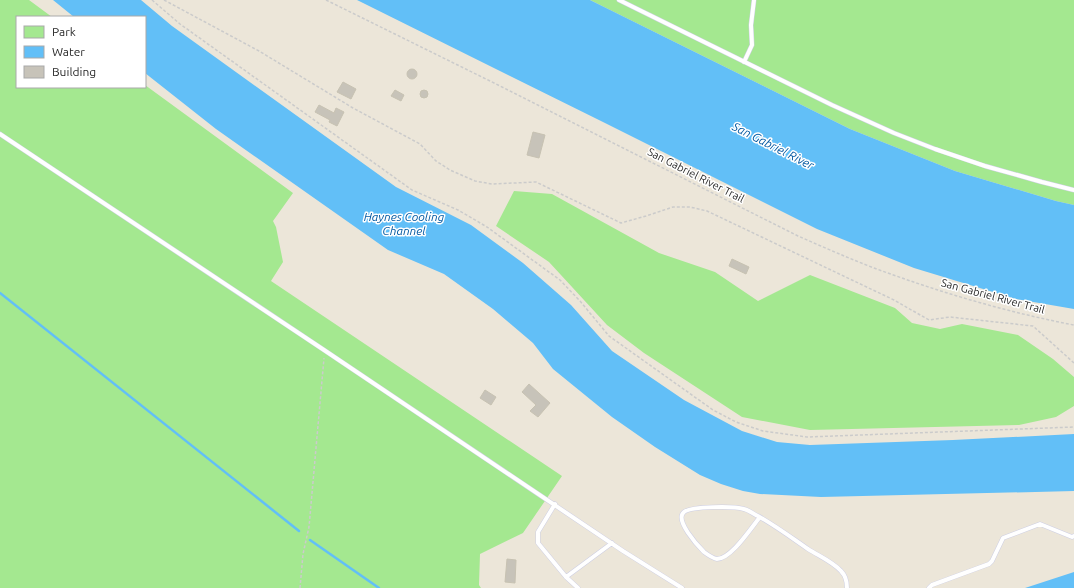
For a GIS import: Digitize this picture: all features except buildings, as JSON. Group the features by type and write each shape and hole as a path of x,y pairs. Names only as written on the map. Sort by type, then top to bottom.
{"lane":[{"path":"619,0 832,105 894,133 935,149 992,168 1074,190"},
{"path":"744,62 752,45 751,25 754,0"},
{"path":"0,134 612,543 682,588"},
{"path":"555,504 538,532 538,543 566,577 578,588"},
{"path":"760,517 734,550 718,559 711,557 701,549 685,529 682,521 684,512 690,510 728,506 746,510 760,517 773,524 843,572 847,588"},
{"path":"929,588 932,585 989,564 992,561 1003,538 1040,524 1072,537 1074,536"},
{"path":"566,577 612,543"}],"path":[{"path":"152,0 180,24 412,190 458,210 487,227 560,280 610,336 713,410 736,422 763,431 807,437 1074,426"},
{"path":"164,0 259,51 353,108 420,144 436,161 450,170 474,181 492,184 536,182 621,223 673,207 690,207 707,211 894,300 929,320 950,317 1033,326 1074,363"},
{"name":"San Gabriel River Trail","path":"326,0 481,76 786,230 834,252 881,270 962,297 1074,325"},
{"path":"300,588 302,554 309,527 324,350"}],"green space":[{"path":"0,0 29,0 51,16 16,16 16,88 146,88 146,86 293,193 273,221 276,227 283,262 271,281 562,476 523,533 480,554 479,585 481,588 0,588"},
{"path":"590,0 1074,0 1074,205 955,171 850,129"},
{"path":"514,191 552,194 659,253 715,272 758,301 810,275 895,308 912,323 940,329 962,324 1018,335 1053,359 1074,377 1074,406 1056,417 1019,425 810,430 742,417 644,353 607,325 549,262 496,226"}],"water":[{"name":"Haynes Cooling Channel","path":"53,0 141,0 172,26 396,187 471,225 523,263 571,305 612,351 684,400 742,431 777,442 810,445 1074,434 1074,491 821,497 760,494 743,491 700,475 655,447 612,417 553,369 533,343 493,309 444,274 388,250 216,129 146,74 146,16 73,16"},
{"name":"San Gabriel River","path":"357,0 590,0 850,129 955,171 1074,205 1074,309 1016,299 914,268 817,229"},
{"path":"1074,572 1074,588 1025,588"}],"waterway":[{"path":"0,293 299,531"},
{"path":"310,540 379,588"}]}
